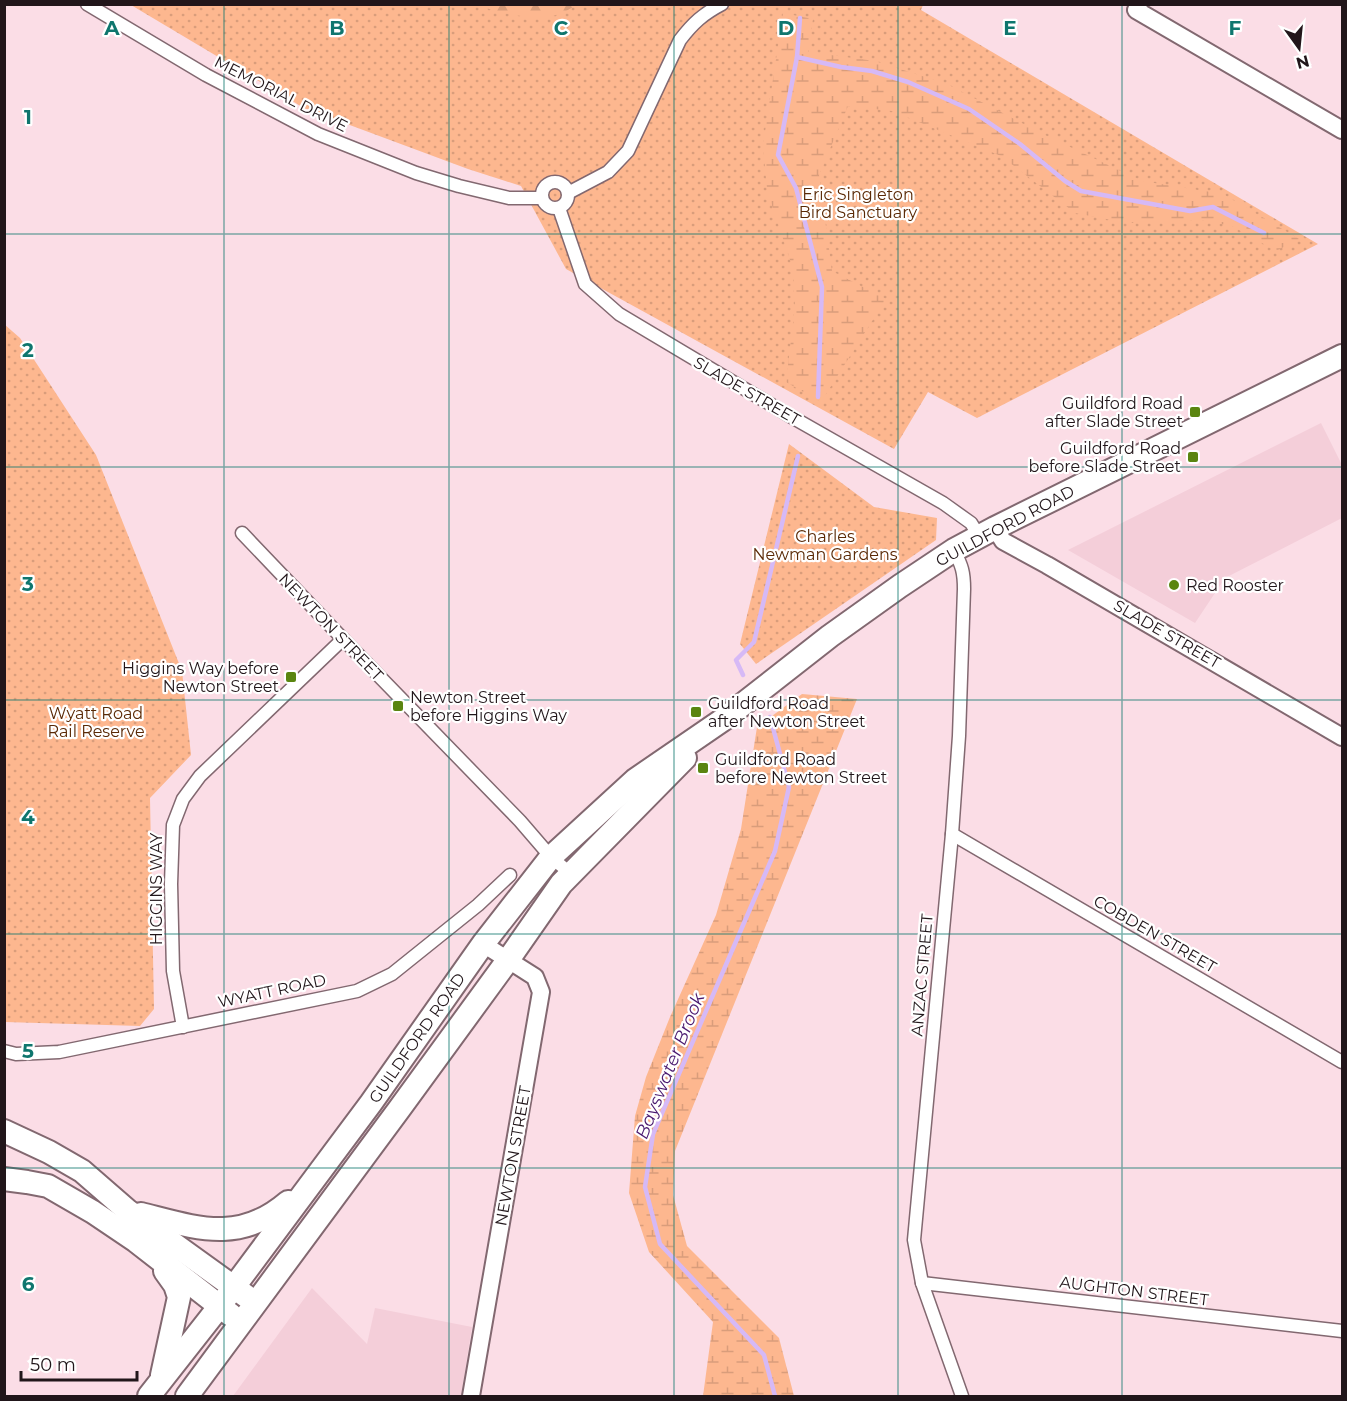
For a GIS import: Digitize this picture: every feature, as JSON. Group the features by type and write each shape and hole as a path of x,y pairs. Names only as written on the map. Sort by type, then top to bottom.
{"highway":[{"name":"GUILDFORD ROAD","path":"155,1388 313,1181 483,944 551,857 635,780 724,719 830,636 954,550 1342,356"},
{"name":"GUILDFORD ROAD","path":"187,1396 257,1304 561,884 724,719"},
{"path":"4,1131 49,1152 82,1171 128,1210 257,1304"},
{"path":"4,1179 48,1186 93,1212 136,1241 242,1323"},
{"path":"128,1210 192,1227 213,1230 232,1228 266,1219 313,1181"},
{"path":"154,1257 175,1284 179,1297 155,1388"}],"street":[{"name":"MEMORIAL DRIVE","path":"87,4 207,75 318,134 416,173 459,186 509,198 542,198"},
{"path":"568,193 608,172 628,151 680,40 692,24 722,4"},
{"path":"1134,6 1342,130"},
{"path":"549,183 561,183 568,193 568,199 559,208 545,205 542,198 544,187 549,183"},
{"name":"SLADE STREET","path":"559,208 585,284 619,314 790,416 943,503 971,523 1342,737"},
{"name":"NEWTON STREET","path":"242,533 520,820 551,857 571,874"},
{"name":"ANZAC STREET","path":"954,550 964,575 959,736 914,1240 922,1283 962,1396"},
{"name":"HIGGINS WAY","path":"183,1027 173,971 171,884 173,825 183,799 200,776 343,639"},
{"name":"COBDEN STREET","path":"952,834 1342,1062"},
{"name":"WYATT ROAD","path":"4,1051 16,1054 59,1052 357,991 392,974 478,905 510,875"},
{"name":"NEWTON STREET","path":"471,1396 541,992 535,977 483,944"},
{"name":"AUGHTON STREET","path":"922,1283 1342,1331"}],"shaded area":[{"path":"1321,423 1342,465 1342,518 1225,578 1195,623 1068,550"},
{"path":"312,1288 367,1344 375,1308 472,1327 461,1396 233,1396"}],"green space":[{"name":"Eric Singleton Bird Sanctuary","path":"131,5 923,5 921,10 1318,244 977,418 928,392 894,449 566,269 521,186 468,169 304,108"},
{"path":"478,5 576,5 559,14 529,17"},
{"path":"783,13 813,19 808,52 875,61 947,84 1047,136 1142,181 1223,194 1299,239 1276,251 1232,226 1201,220 1127,223 1075,213 1001,156 892,111 848,106 819,175 832,271 886,299 821,402 786,382 795,306 792,266 767,190 763,145"},
{"name":"Wyatt Road Rail Reserve","path":"4,324 20,338 96,455 182,671 191,755 150,798 154,1009 140,1026 5,1022"},
{"name":"Charles Newman Gardens","path":"789,444 874,507 937,518 936,540 756,664 740,644"},
{"path":"802,694 857,699 675,1151 673,1195 687,1246 779,1338 794,1396 703,1396 713,1322 649,1252 629,1193 635,1116 646,1077 670,1017 716,915 741,829 757,727"}],"waterway":[{"name":"Bayswater Brook","path":"800,18 797,57 778,155 796,188 822,287 818,397"},
{"path":"797,57 872,71 908,82 969,109 1020,144 1065,181 1081,191 1190,211 1213,207 1264,233"},
{"name":"Bayswater Brook","path":"743,675 736,660 754,642 798,456"},
{"name":"Bayswater Brook","path":"770,717 789,787 775,851 653,1134 645,1187 660,1244 764,1355 775,1396"}],"place":[{"name":"Guildford Road after Slade Street","path":"1195,412"},
{"name":"Guildford Road before Slade Street","path":"1193,457"},
{"name":"Red Rooster","path":"1174,585"},
{"name":"Higgins Way before Newton Street","path":"291,677"},
{"name":"Newton Street before Higgins Way","path":"398,706"},
{"name":"Guildford Road after Newton Street","path":"696,712"},
{"name":"Guildford Road before Newton Street","path":"703,768"}]}
